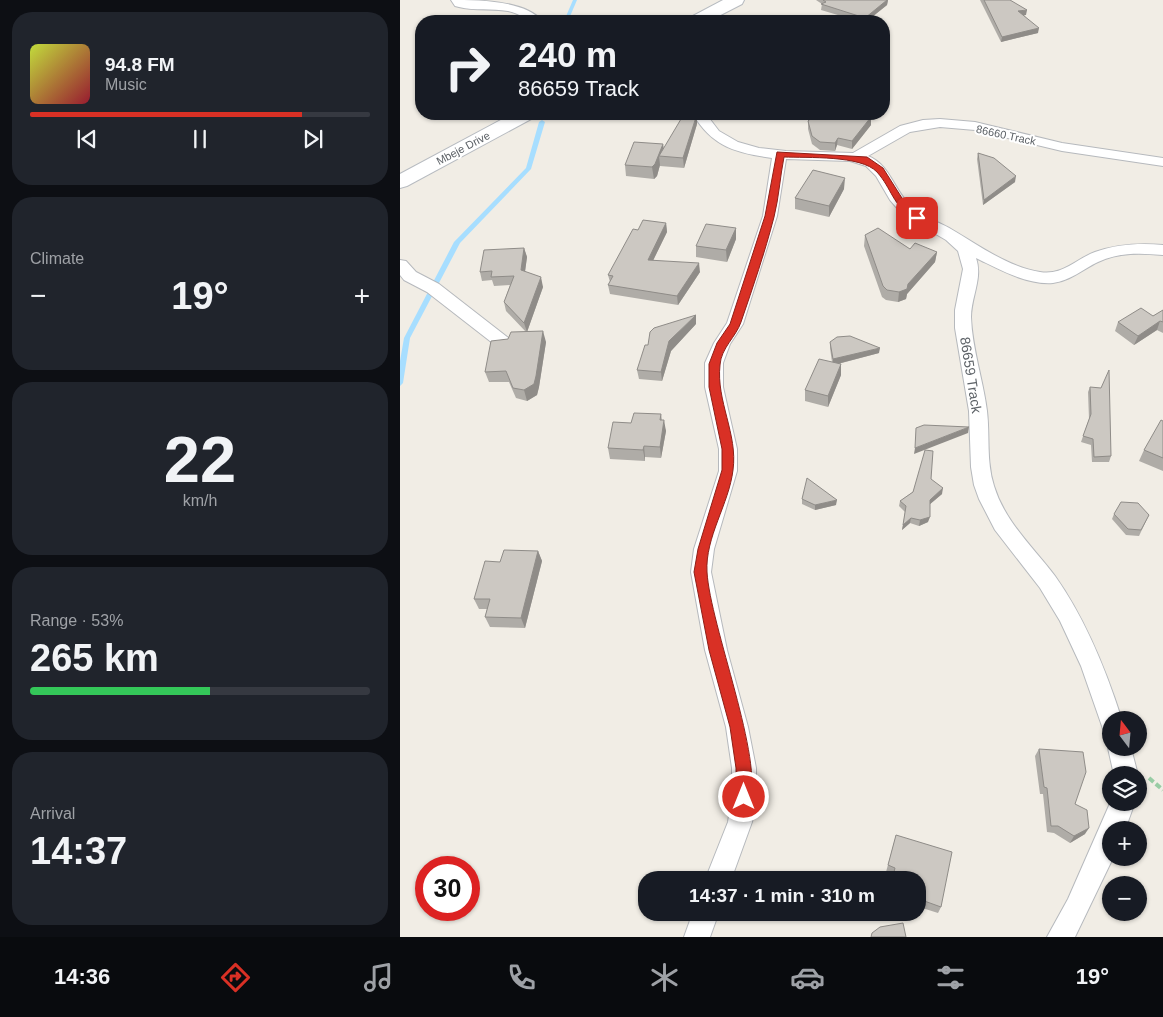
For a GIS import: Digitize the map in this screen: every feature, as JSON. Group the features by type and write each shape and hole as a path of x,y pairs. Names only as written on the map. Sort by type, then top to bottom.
{"street":[{"path":"457,0 459,4 464,5 497,5 519,9 528,15"},
{"path":"708,15 736,0"},
{"name":"Mbeje Drive","path":"400,182 515,120"},
{"path":"704,120 709,129 720,138 735,145 780,154 856,157 869,162 880,170 903,208 959,243 1024,273 1042,278 1060,277 1093,259 1123,249 1163,250"},
{"name":"86660 Track","path":"856,157 901,131 923,124 939,123 996,131 1063,147 1163,162"},
{"path":"721,871 740,822 744,778 736,727 716,650 701,572 704,549 728,470 728,449 714,387 714,364 722,343 735,324 770,216 780,154"},
{"name":"86659 Track","path":"959,243 970,263 971,274 963,314 964,336 978,411 978,437 984,484 998,518 1047,582 1086,649 1108,711"},
{"path":"400,265 410,276 433,288 505,344"},
{"path":"1060,937 1077,908 1102,854"},
{"path":"697,937 703,921"}],"building":[{"path":"823,0 887,0 869,15 856,15 821,4 826,2"},
{"path":"984,0 1010,0 1027,10 1018,11 1039,28 1002,37"},
{"path":"680,120 695,120 683,158 659,156"},
{"path":"869,120 852,141 838,138 835,143 820,142 812,136 808,121"},
{"path":"634,142 663,144 652,167 625,165"},
{"path":"978,153 994,158 1016,176 984,200"},
{"path":"813,170 845,178 829,206 795,198"},
{"path":"643,220 666,223 648,260 699,263 677,296 608,285 613,276 608,275 633,229 638,230"},
{"path":"706,224 736,228 726,250 696,246"},
{"path":"878,228 910,249 915,243 937,252 908,284 907,289 899,292 887,290 883,286 865,235"},
{"path":"524,248 521,270 541,277 524,323 504,302 514,276 491,277 492,271 480,272 484,250"},
{"path":"1141,308 1153,316 1163,310 1163,322 1160,321 1138,336 1118,322"},
{"path":"696,315 669,341 661,372 637,370 645,345 648,345 650,332 654,328"},
{"path":"543,331 534,384 524,390 513,388 506,371 485,372 491,341 508,339 511,332"},
{"path":"850,336 880,348 833,359 830,342 837,337"},
{"path":"819,359 841,364 828,396 805,390"},
{"path":"1109,370 1111,456 1094,457 1093,439 1083,436 1091,414 1090,387 1101,388"},
{"path":"634,413 661,414 660,420 664,420 660,447 644,446 643,450 608,448 613,422 631,423"},
{"path":"1161,420 1163,421 1163,458 1144,450"},
{"path":"924,425 969,427 915,448 916,428"},
{"path":"925,450 933,451 931,479 943,488 930,500 930,517 920,520 911,518 903,525 906,506 900,501 913,492"},
{"path":"807,478 837,500 815,505 802,499"},
{"path":"1121,502 1138,503 1149,515 1141,530 1128,529 1114,514"},
{"path":"504,550 538,551 521,618 485,617 490,599 474,599 485,561 500,562"},
{"path":"1039,749 1083,752 1086,772 1075,804 1087,810 1089,828 1074,836 1058,826 1051,826 1047,788 1044,787"},
{"path":"896,835 952,852 941,907 926,902 926,871 894,871 895,868 888,865"},
{"path":"903,923 906,937 871,937 872,933 880,927"}],"waterway":[{"path":"569,15 575,0"},
{"path":"400,383 407,338 457,242 529,168 542,122"}],"route":[{"path":"744,797 744,768 736,727 716,650 701,572 704,549 728,470 728,449 714,387 714,364 722,343 735,324 770,216 780,154 817,157 856,157 864,159 880,170 903,208 917,218"}]}
